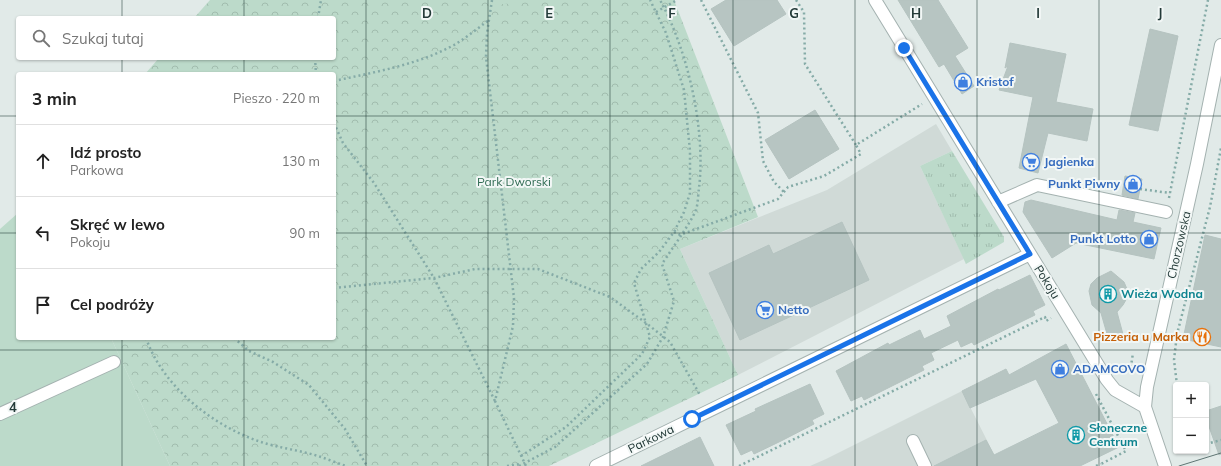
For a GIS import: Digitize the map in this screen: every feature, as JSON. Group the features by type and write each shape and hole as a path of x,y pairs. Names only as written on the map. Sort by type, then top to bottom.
{"street":[{"name":"Pokoju","path":"875,0 1106,380 1115,390 1146,407"},
{"name":"Chorzowska","path":"1165,466 1146,407 1147,387 1152,356 1192,186 1221,45"},
{"path":"998,202 1037,185 1166,212"},
{"name":"Parkowa","path":"596,466 1030,254"},
{"path":"0,414 114,362"},
{"path":"913,441 925,466"}],"path":[{"path":"318,16 321,0"},
{"path":"492,0 487,33 486,57 514,298 513,326 495,401"},
{"path":"521,456 566,427 642,354 650,337 634,283 640,269 660,252 674,232 684,212 690,193 688,118 684,90 677,64 650,0"},
{"path":"519,466 526,465 556,447 647,364 663,336 674,301 662,264 696,209 701,172 696,113 690,81 680,46 660,0"},
{"path":"656,12 677,0"},
{"path":"701,0 758,113 763,161 774,182 784,192"},
{"path":"674,232 680,235 778,199 788,187 824,176 861,154 805,64 804,12 796,0"},
{"path":"1166,212 1208,0"},
{"path":"336,81 409,64 432,56 455,44 489,20"},
{"path":"315,60 316,72"},
{"path":"856,145 934,96"},
{"path":"336,127 343,143 374,183 434,278 526,465"},
{"path":"1177,382 1174,360 1177,334 1210,207 1221,148"},
{"path":"1140,189 1170,193"},
{"path":"336,288 434,278 475,269 538,269 610,297 663,336 670,342 700,395"},
{"path":"739,466 1045,317 1046,321"},
{"path":"147,340 161,367 176,387 210,417 239,434 262,442 317,456 346,466"},
{"path":"236,340 249,351 273,362 309,385 345,429 367,466"},
{"path":"1093,388 1126,451 1101,465 1096,466"},
{"path":"1209,443 1221,440"},
{"path":"506,466 526,465"}],"shaded area":[{"path":"936,124 952,151 920,166 964,259 738,375 680,249 827,190"},
{"path":"962,391 1000,466 810,466 826,459"}],"green space":[{"name":"Park Dworski","path":"210,0 674,0 758,217 680,249 738,375 549,466 170,466 112,340 336,340 336,72 147,72 157,60 336,60 336,16 196,16"},
{"path":"483,0 528,0 527,2 491,5"},
{"path":"952,151 1004,237 1004,242 966,264 920,166"},
{"path":"16,215 16,340 112,340 170,466 0,466 0,229"}],"building":[{"path":"726,0 777,0 786,14 734,46 711,9"},
{"path":"898,0 938,0 968,48 955,56 974,86 962,94 944,64 939,67"},
{"path":"1150,29 1178,36 1158,131 1129,125"},
{"path":"1010,43 1066,54 1056,102 1093,109 1087,141 1048,133 1038,173 1019,168 1033,97 999,90 1008,66 1005,68"},
{"path":"815,110 839,149 789,179 765,140"},
{"name":"Punkt Piwny","path":"1125,176 1142,179 1138,199 1122,195"},
{"path":"1031,200 1117,220 1119,210 1135,213 1133,222 1161,228 1154,259 1076,243 1052,258 1023,212 1025,202"},
{"name":"Netto","path":"842,222 869,280 740,340 709,273 769,245 773,254"},
{"path":"1205,235 1221,239 1221,347 1183,339"},
{"name":"Wieża Wodna","path":"1111,271 1124,282 1127,289 1127,298 1117,312 1124,338 1109,341 1101,313 1092,305 1089,291 1091,284 1097,278"},
{"path":"1030,275 1045,305 1033,311 1035,315 974,345 972,342 961,347 958,340 931,353 934,360 922,366 924,370 864,400 862,396 851,401 836,371 888,343 889,345 920,330 924,339 951,326 947,316 998,289 999,290"},
{"path":"1066,344 1119,447 1080,466 934,466 986,440 994,455 1059,423 1036,379 970,408 962,391 1006,369 1009,375"},
{"path":"810,384 824,414 812,420 814,424 781,441 754,454 752,450 741,455 726,425 756,411 755,409"},
{"path":"1221,406 1221,454 1219,455 1209,427 1209,410"},
{"path":"700,437 714,466 641,466"}],"tram line":[{"path":"1179,466 1221,453"}],"place":[{"name":"Kristof","path":"963,82"},
{"name":"Jagienka","path":"1031,162"},
{"name":"Punkt Piwny","path":"1133,184"},
{"name":"Punkt Lotto","path":"1149,239"},
{"name":"Wieża Wodna","path":"1108,294"},
{"name":"Netto","path":"765,310"},
{"name":"Pizzeria u Marka","path":"1202,337"},
{"name":"ADAMCOVO","path":"1060,369"},
{"name":"Słoneczne Centrum","path":"1076,435"}],"route":[{"path":"692,419 1030,254 904,48"}]}
